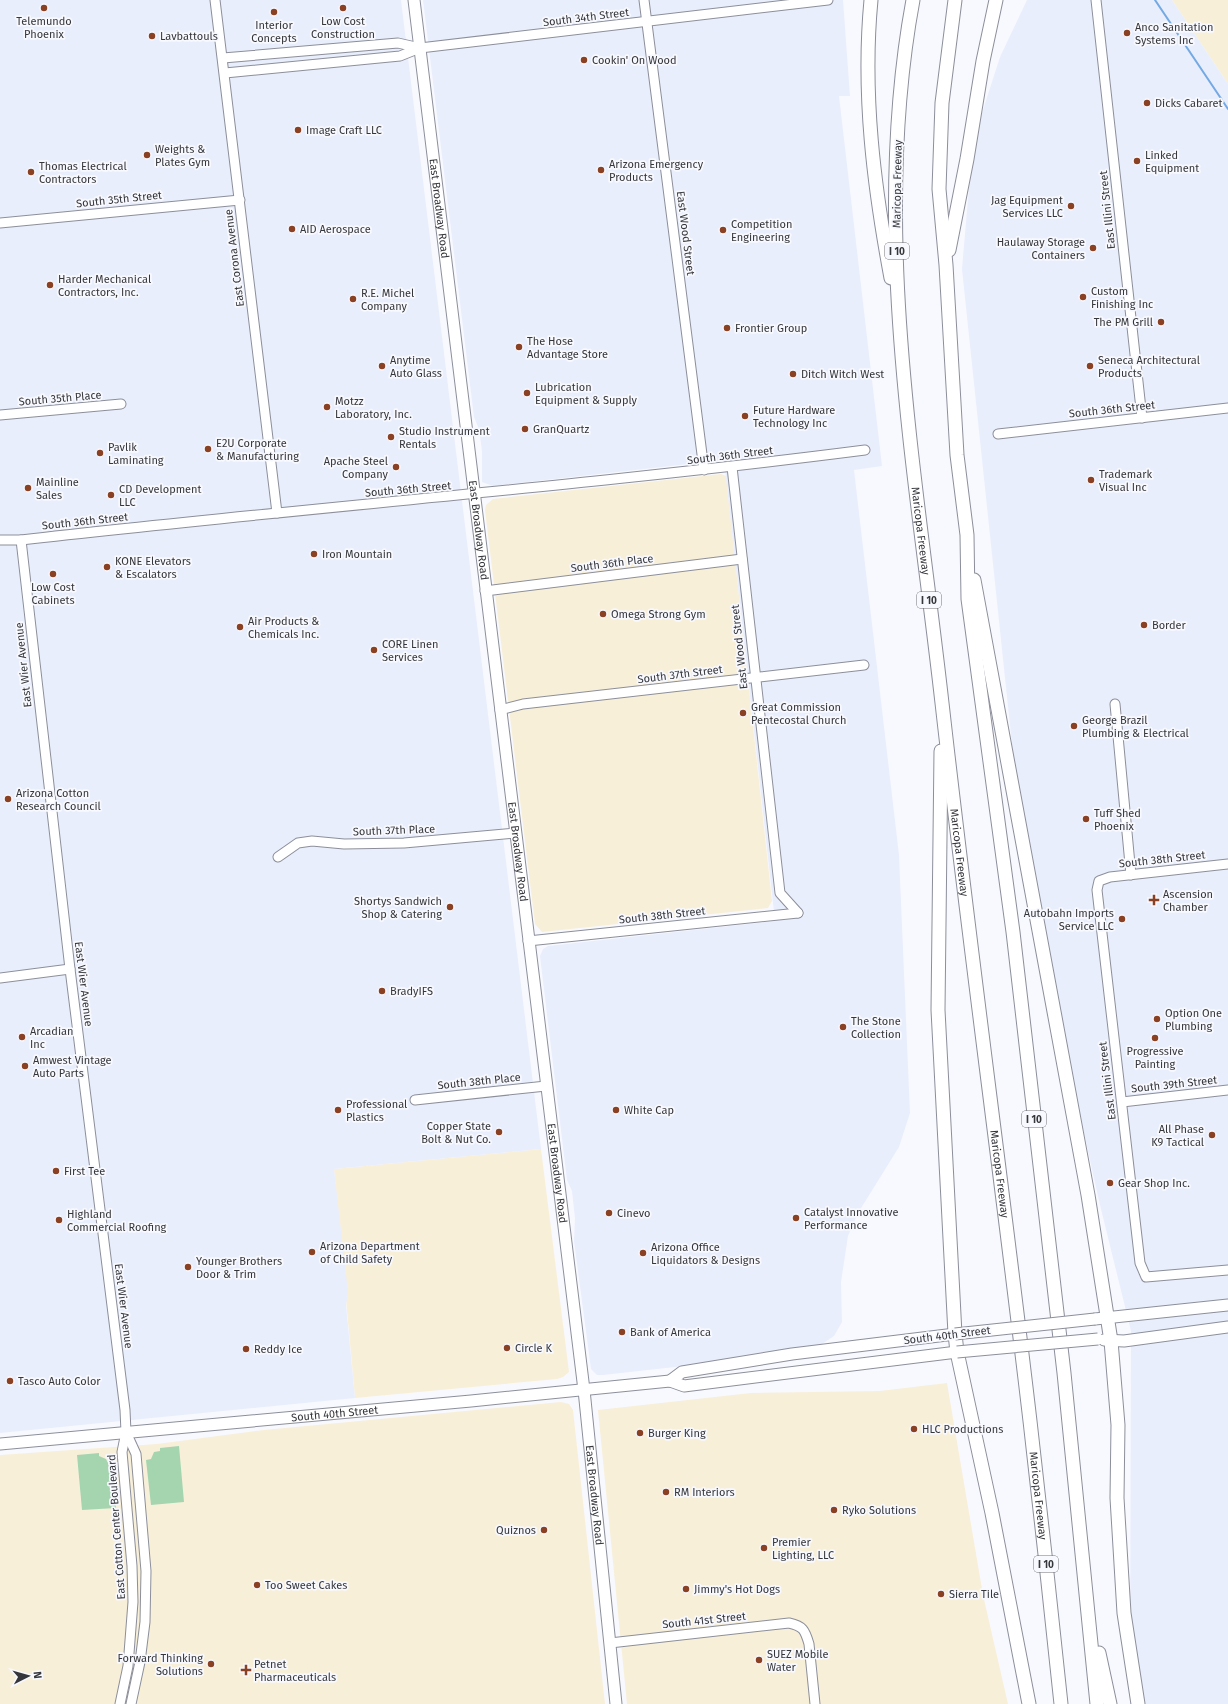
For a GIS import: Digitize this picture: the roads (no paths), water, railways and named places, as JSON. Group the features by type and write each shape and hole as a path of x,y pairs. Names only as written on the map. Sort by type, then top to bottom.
{"highway":[{"path":"871,0 869,100 872,165 883,238 899,321"},
{"name":"Maricopa Freeway","path":"913,0 899,106 896,194 899,321 917,501 1030,1424 1061,1704"},
{"name":"I 10","path":"955,0 941,111 939,189 946,265 957,455 967,535 968,599 1013,932 1064,1373 1097,1704"},
{"path":"946,265 983,61 996,0"},
{"path":"967,535 1091,1208 1101,1318 1111,1341 1118,1425 1117,1498 1124,1613 1138,1704"},
{"path":"942,700 938,1010 955,1334 1029,1704"},
{"path":"1086,1587 1110,1704"}],"main road":[{"name":"East Broadway Road","path":"414,0 485,591 584,1390 616,1704"},
{"name":"South 40th Street","path":"670,1381 682,1372 792,1354 955,1334 1228,1305"},
{"name":"South 40th Street","path":"0,1444 670,1381 684,1386 958,1352 1098,1339 1111,1341 1228,1327"}],"street":[{"name":"East Corona Avenue","path":"215,0 277,513"},
{"name":"East Wood Street","path":"644,0 704,470"},
{"name":"East Illini Street","path":"1096,0 1142,418"},
{"name":"South 34th Street","path":"225,73 400,56 420,48 828,1"},
{"name":"South 34th Street","path":"223,58 398,43 420,48"},
{"name":"South 35th Street","path":"0,223 240,200"},
{"name":"South 35th Place","path":"0,415 121,404"},
{"name":"South 36th Street","path":"998,434 1228,408"},
{"name":"South 36th Street","path":"0,540 21,540 277,513 474,495 704,470 865,450"},
{"name":"East Wood Street","path":"732,466 754,677 780,893 798,913"},
{"name":"East Wier Avenue","path":"21,540 70,969 125,1410 126,1432"},
{"name":"South 36th Place","path":"485,591 742,559"},
{"name":"South 37th Street","path":"500,710 523,704 864,665"},
{"path":"1115,704 1131,875"},
{"name":"South 37th Place","path":"278,857 298,844 312,841 344,844 404,843 515,833"},
{"name":"South 38th Street","path":"1099,881 1110,877 1228,864"},
{"name":"East Illini Street","path":"1099,881 1097,890 1140,1263 1146,1277 1228,1270"},
{"name":"South 38th Street","path":"528,941 798,913"},
{"path":"0,978 70,969"},
{"name":"South 38th Place","path":"415,1100 546,1086"},
{"name":"South 39th Street","path":"1122,1102 1228,1090"},
{"path":"126,1432 136,1454 146,1571 144,1630 140,1662 131,1704"},
{"name":"East Cotton Center Boulevard","path":"120,1704 128,1666 133,1602 132,1566 122,1452 126,1432"},
{"name":"South 41st Street","path":"610,1643 789,1623 800,1626 806,1634 809,1644 815,1704"}],"waterway":[{"path":"1155,0 1228,109"}],"place":[{"name":"Telemundo Phoenix","path":"44,8"},
{"name":"Low Cost Construction","path":"343,8"},
{"name":"Interior Concepts","path":"274,12"},
{"name":"Anco Sanitation Systems Inc","path":"1127,33"},
{"name":"Lavbattouls","path":"152,36"},
{"name":"Cookin' On Wood","path":"584,60"},
{"name":"Dicks Cabaret","path":"1147,103"},
{"name":"Image Craft LLC","path":"298,130"},
{"name":"Weights & Plates Gym","path":"147,155"},
{"name":"Linked Equipment","path":"1137,161"},
{"name":"Arizona Emergency Products","path":"601,170"},
{"name":"Thomas Electrical Contractors","path":"31,172"},
{"name":"Jag Equipment Services LLC","path":"1071,206"},
{"name":"AID Aerospace","path":"292,229"},
{"name":"Competition Engineering","path":"723,230"},
{"name":"Haulaway Storage Containers","path":"1093,248"},
{"name":"Harder Mechanical Contractors, Inc.","path":"50,285"},
{"name":"Custom Finishing Inc","path":"1083,297"},
{"name":"R.E. Michel Company","path":"353,299"},
{"name":"The PM Grill","path":"1161,322"},
{"name":"Frontier Group","path":"727,328"},
{"name":"The Hose Advantage Store","path":"519,347"},
{"name":"Anytime Auto Glass","path":"382,366"},
{"name":"Seneca Architectural Products","path":"1090,366"},
{"name":"Ditch Witch West","path":"793,374"},
{"name":"Lubrication Equipment & Supply","path":"527,393"},
{"name":"Motzz Laboratory, Inc.","path":"327,407"},
{"name":"Future Hardware Technology Inc","path":"745,416"},
{"name":"GranQuartz","path":"525,429"},
{"name":"Studio Instrument Rentals","path":"391,437"},
{"name":"E2U Corporate & Manufacturing","path":"208,449"},
{"name":"Pavlik Laminating","path":"100,453"},
{"name":"Apache Steel Company","path":"396,467"},
{"name":"Trademark Visual Inc","path":"1091,480"},
{"name":"Mainline Sales","path":"28,488"},
{"name":"CD Development LLC","path":"111,495"},
{"name":"Iron Mountain","path":"314,554"},
{"name":"KONE Elevators & Escalators","path":"107,567"},
{"name":"Low Cost Cabinets","path":"53,574"},
{"name":"Omega Strong Gym","path":"603,614"},
{"name":"Border","path":"1144,625"},
{"name":"Air Products & Chemicals Inc.","path":"240,627"},
{"name":"CORE Linen Services","path":"374,650"},
{"name":"Great Commission Pentecostal Church","path":"743,713"},
{"name":"George Brazil Plumbing & Electrical","path":"1074,726"},
{"name":"Arizona Cotton Research Council","path":"8,799"},
{"name":"Tuff Shed Phoenix","path":"1086,819"},
{"name":"Ascension Chamber","path":"1154,900"},
{"name":"Shortys Sandwich Shop & Catering","path":"450,907"},
{"name":"Autobahn Imports Service LLC","path":"1122,919"},
{"name":"BradyIFS","path":"382,991"},
{"name":"Option One Plumbing","path":"1157,1019"},
{"name":"The Stone Collection","path":"843,1027"},
{"name":"Arcadian Inc","path":"22,1037"},
{"name":"Progressive Painting","path":"1155,1038"},
{"name":"Amwest Vintage Auto Parts","path":"25,1066"},
{"name":"Professional Plastics","path":"338,1110"},
{"name":"White Cap","path":"616,1110"},
{"name":"Copper State Bolt & Nut Co.","path":"499,1132"},
{"name":"All Phase K9 Tactical","path":"1212,1135"},
{"name":"First Tee","path":"56,1171"},
{"name":"Gear Shop Inc.","path":"1110,1183"},
{"name":"Cinevo","path":"609,1213"},
{"name":"Catalyst Innovative Performance","path":"796,1218"},
{"name":"Highland Commercial Roofing","path":"59,1220"},
{"name":"Arizona Department of Child Safety","path":"312,1252"},
{"name":"Arizona Office Liquidators & Designs","path":"643,1253"},
{"name":"Younger Brothers Door & Trim","path":"188,1267"},
{"name":"Bank of America","path":"622,1332"},
{"name":"Circle K","path":"507,1348"},
{"name":"Reddy Ice","path":"246,1349"},
{"name":"Tasco Auto Color","path":"10,1381"},
{"name":"HLC Productions","path":"914,1429"},
{"name":"Burger King","path":"640,1433"},
{"name":"RM Interiors","path":"666,1492"},
{"name":"Ryko Solutions","path":"834,1510"},
{"name":"Quiznos","path":"544,1530"},
{"name":"Premier Lighting, LLC","path":"764,1548"},
{"name":"Too Sweet Cakes","path":"257,1585"},
{"name":"Jimmy's Hot Dogs","path":"686,1589"},
{"name":"Sierra Tile","path":"941,1594"},
{"name":"SUEZ Mobile Water","path":"759,1660"},
{"name":"Forward Thinking Solutions","path":"211,1664"},
{"name":"Petnet Pharmaceuticals","path":"246,1670"}]}
